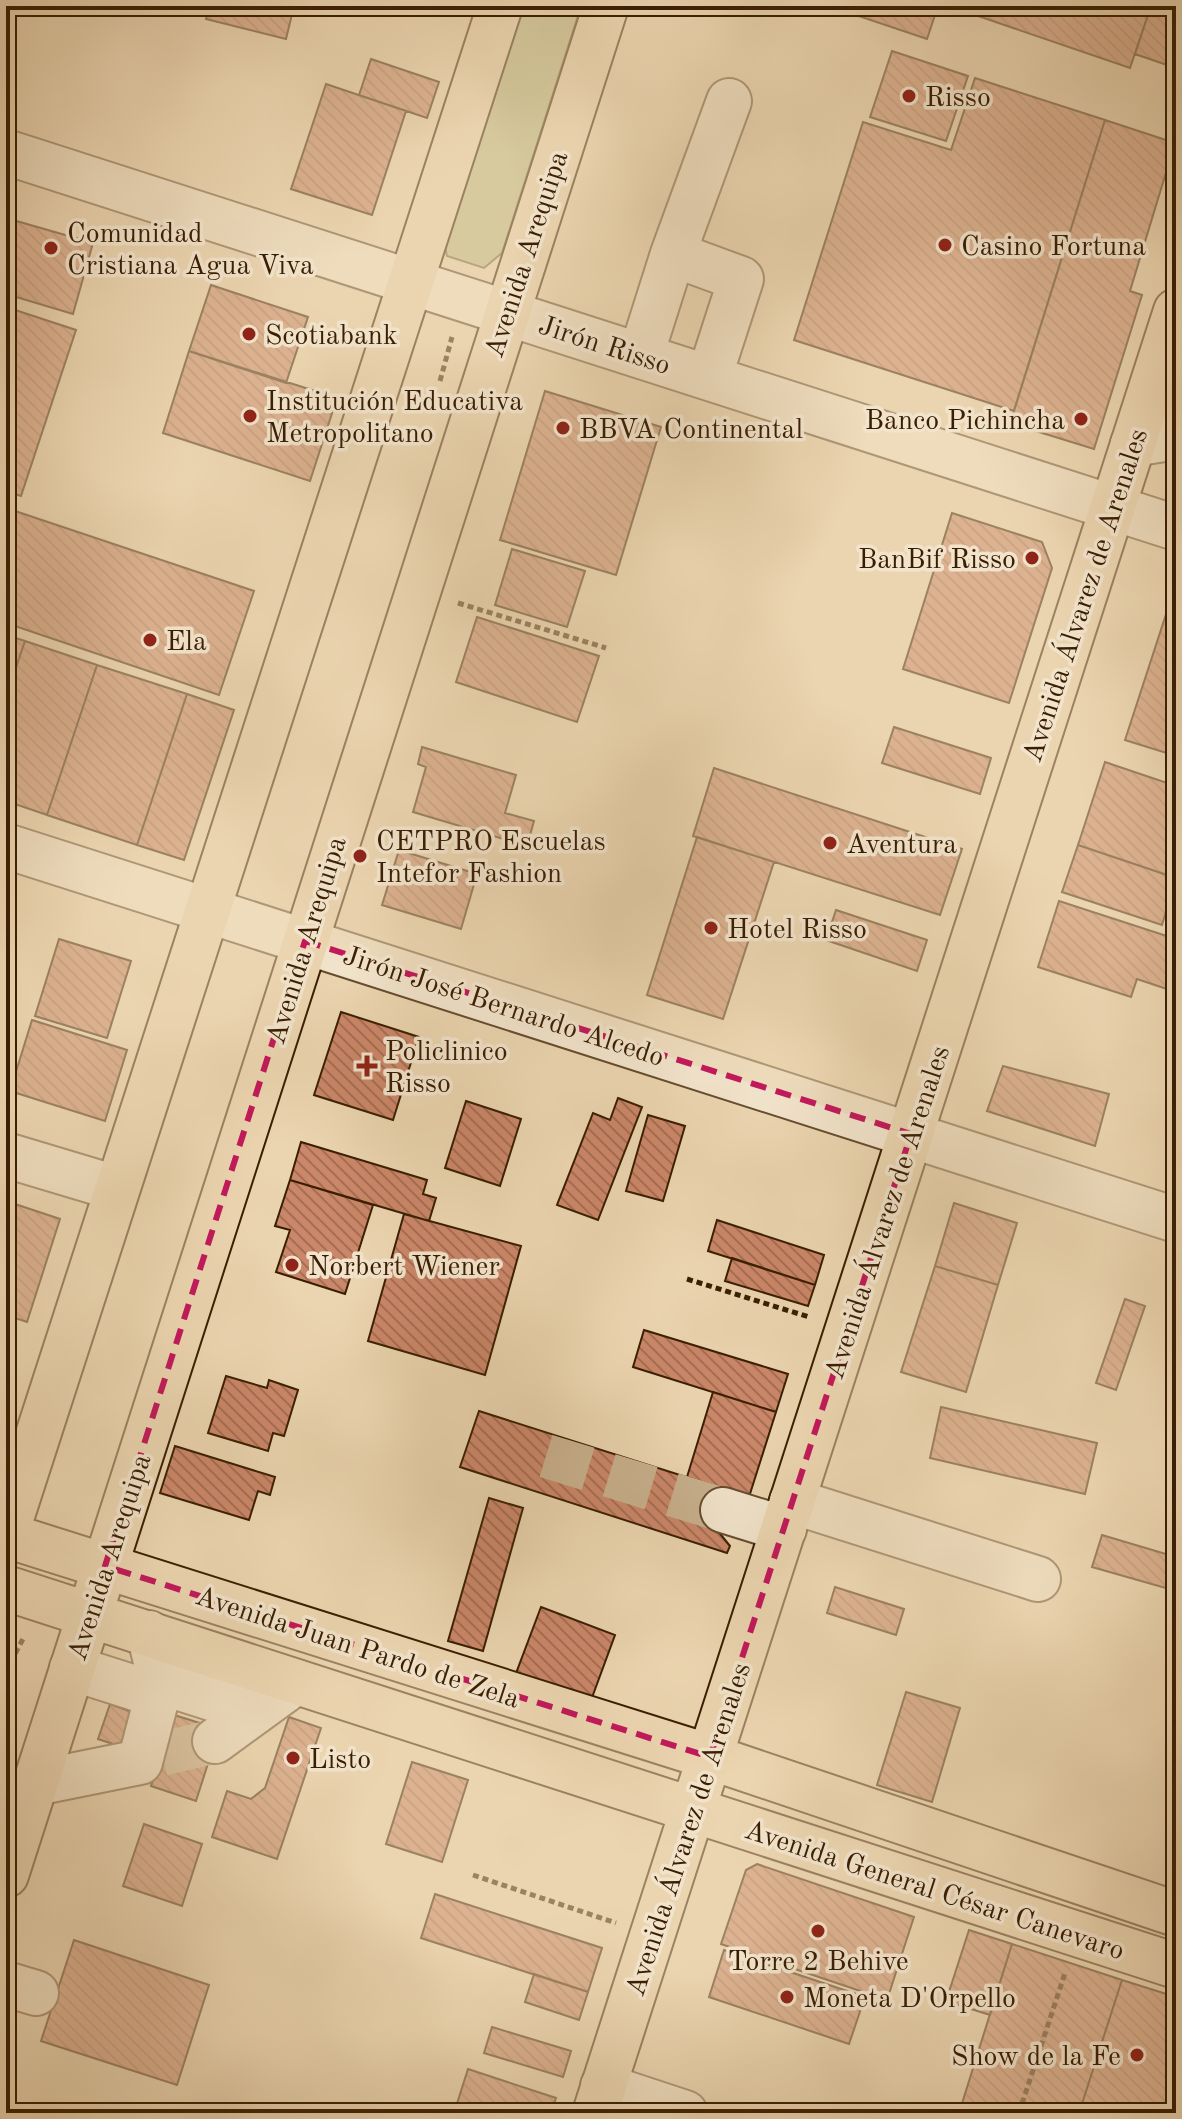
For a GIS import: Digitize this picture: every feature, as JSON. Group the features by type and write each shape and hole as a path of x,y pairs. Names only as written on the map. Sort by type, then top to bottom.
{"main road":[{"path":"6,1535 500,6"},
{"name":"Avenida Arequipa","path":"6,1875 606,6"},
{"name":"Avenida Álvarez de Arenales","path":"599,2099 1176,311"},
{"name":"Avenida Juan Pardo de Zela","path":"6,1535 710,1757"},
{"name":"Avenida Juan Pardo de Zela","path":"6,1588 693,1812"},
{"name":"Avenida General César Canevaro","path":"710,1757 1176,1914"},
{"name":"Avenida General César Canevaro","path":"693,1812 1176,1966"}],"street":[{"path":"641,355 673,254 729,101"},
{"name":"Jirón Risso","path":"6,152 1176,528"},
{"path":"673,254 741,279 709,378"},
{"path":"1133,444 1176,437"},
{"name":"Jirón José Bernardo Alcedo","path":"6,846 1176,1220"},
{"path":"6,1155 116,1188"},
{"path":"723,1510 788,1515 1038,1579"},
{"path":"36,1783 151,1758 159,1688 149,1633"},
{"path":"72,1668 255,1712"},
{"path":"215,1741 296,1682"},
{"path":"599,2099 685,2113"}],"path":[{"path":"416,591 606,648"},
{"path":"687,1279 848,1329"},
{"path":"473,1875 653,1935"},
{"path":"1019,2113 1077,1934"}],"highlighted area":[{"path":"305,941 911,1134 710,1757 105,1566"}],"shaded area":[{"path":"519,6 581,6 502,253 484,268 447,256 442,234"}],"building":[{"path":"209,6 294,6 286,39 206,19"},
{"path":"829,6 938,6 927,39"},
{"path":"949,6 1151,6 1130,68"},
{"path":"1151,6 1176,6 1176,68 1135,54"},
{"path":"892,51 968,76 946,141 870,117"},
{"path":"371,59 439,82 427,118 359,95"},
{"name":"Casino Fortuna","path":"975,78 1105,120 1014,411 794,340 863,122 951,150"},
{"path":"326,84 406,111 372,215 291,189"},
{"path":"1105,120 1175,143 1130,291 1142,295 1094,449 1010,423"},
{"path":"6,218 93,243 73,314 6,294"},
{"name":"Scotiabank","path":"211,285 308,317 286,383 189,351"},
{"path":"6,307 76,330 21,496 6,491"},
{"name":"Institución Educativa Metropolitano","path":"189,351 337,398 310,481 163,433"},
{"path":"545,391 661,427 616,575 500,540"},
{"path":"15,511 254,591 219,695 6,623 6,538"},
{"path":"952,513 1042,542 1052,568 1009,703 903,669"},
{"path":"512,549 585,571 567,627 495,605"},
{"path":"1171,599 1176,600 1176,756 1125,740"},
{"path":"477,617 599,656 577,722 456,682"},
{"path":"6,635 25,641 6,697"},
{"path":"25,641 97,665 47,815 6,801 6,697"},
{"path":"97,665 187,694 137,845 47,815"},
{"path":"187,694 234,710 184,860 137,845"},
{"path":"894,727 991,758 980,794 882,763"},
{"path":"422,747 516,775 505,813 534,821 527,846 413,812 426,767 418,764"},
{"path":"1105,762 1176,786 1176,878 1078,845"},
{"name":"Aventura","path":"714,768 962,849 940,915 693,836"},
{"name":"Hotel Risso","path":"697,837 774,862 723,1019 647,995"},
{"path":"1078,845 1176,878 1162,925 1062,892"},
{"path":"399,850 477,874 461,929 382,905"},
{"path":"1059,901 1176,939 1176,992 1137,979 1131,997 1038,967"},
{"path":"836,910 927,940 917,971 826,940"},
{"path":"59,939 131,961 107,1038 35,1016"},
{"name":"Policlinico Risso","path":"341,1012 419,1037 393,1120 314,1095"},
{"path":"32,1020 127,1050 105,1121 10,1091"},
{"path":"1003,1066 1109,1094 1095,1146 987,1111"},
{"path":"618,1098 642,1107 598,1220 557,1205 593,1113 610,1120"},
{"path":"466,1101 521,1119 500,1186 445,1168"},
{"path":"648,1115 685,1126 663,1201 626,1191"},
{"path":"301,1142 427,1180 423,1194 436,1198 429,1221 290,1180"},
{"path":"290,1180 373,1205 345,1294 276,1272 290,1230 275,1226"},
{"path":"6,1201 60,1219 27,1322 6,1315"},
{"path":"954,1203 1017,1223 998,1285 935,1266"},
{"path":"404,1214 521,1246 485,1375 368,1341"},
{"path":"717,1220 824,1255 815,1285 708,1251"},
{"path":"732,1258 815,1285 808,1306 725,1281"},
{"path":"935,1266 998,1285 966,1392 901,1372"},
{"path":"1125,1299 1145,1306 1116,1390 1096,1383"},
{"path":"644,1330 788,1374 776,1412 633,1367"},
{"path":"226,1376 267,1388 269,1380 298,1390 284,1436 273,1433 268,1451 208,1433"},
{"path":"713,1392 776,1412 749,1497 687,1477"},
{"path":"941,1407 1097,1443 1085,1494 930,1458"},
{"path":"479,1411 749,1497 717,1530 730,1546 727,1553 460,1467"},
{"path":"175,1446 275,1477 270,1495 258,1491 249,1520 160,1493"},
{"path":"489,1498 523,1508 483,1651 448,1641"},
{"path":"1102,1535 1176,1557 1176,1591 1092,1567"},
{"path":"835,1587 904,1609 896,1635 827,1613"},
{"path":"541,1607 615,1635 590,1703 515,1676"},
{"path":"906,1692 960,1708 932,1802 877,1785"},
{"path":"110,1704 137,1714 125,1748 98,1739"},
{"path":"174,1715 219,1729 196,1801 151,1786"},
{"name":"Listo","path":"289,1717 321,1728 277,1859 212,1837 227,1791 251,1799 265,1788"},
{"path":"412,1762 468,1780 442,1862 386,1844"},
{"path":"144,1824 202,1844 182,1906 123,1886"},
{"name":"Torre 2 Behive","path":"757,1864 914,1917 887,2000 721,1944 746,1870"},
{"path":"435,1894 602,1948 588,1992 421,1938"},
{"path":"969,1930 1012,1944 990,2015 946,2001"},
{"path":"74,1940 209,1985 177,2085 41,2041"},
{"path":"1012,1944 1122,1980 1079,2113 959,2113"},
{"name":"Moneta D'Orpello","path":"724,1950 865,1997 849,2044 709,1997"},
{"path":"534,1974 588,1992 579,2020 525,2002"},
{"name":"Show de la Fe","path":"1122,1980 1176,1997 1176,2113 1079,2113"},
{"path":"492,2027 571,2051 563,2077 484,2053"},
{"path":"468,2069 556,2098 551,2113 454,2113"}],"tunnel":[{"path":"546,1456 723,1510"},
{"path":"162,1754 215,1741"}],"place":[{"name":"Risso","path":"909,96"},
{"name":"Casino Fortuna","path":"945,245"},
{"name":"Comunidad Cristiana Agua Viva","path":"51,248"},
{"name":"Scotiabank","path":"249,334"},
{"name":"Institución Educativa Metropolitano","path":"250,416"},
{"name":"Banco Pichincha","path":"1081,419"},
{"name":"BBVA Continental","path":"563,428"},
{"name":"BanBif Risso","path":"1032,558"},
{"name":"Ela","path":"150,640"},
{"name":"Aventura","path":"830,843"},
{"name":"CETPRO Escuelas Intefor Fashion","path":"360,856"},
{"name":"Hotel Risso","path":"711,928"},
{"name":"Policlinico Risso","path":"367,1066"},
{"name":"Norbert Wiener","path":"292,1265"},
{"name":"Listo","path":"293,1758"},
{"name":"Torre 2 Behive","path":"818,1931"},
{"name":"Moneta D'Orpello","path":"787,1997"},
{"name":"Show de la Fe","path":"1137,2055"}]}
